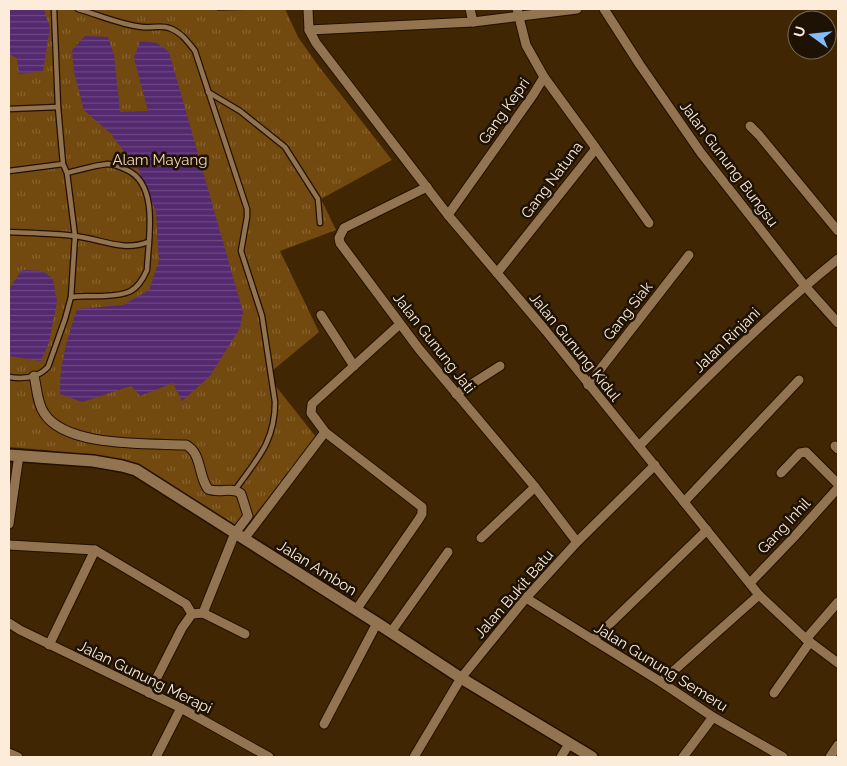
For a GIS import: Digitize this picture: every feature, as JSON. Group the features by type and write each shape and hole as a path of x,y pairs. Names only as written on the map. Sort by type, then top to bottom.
{"street":[{"path":"308,9 310,30 473,22 518,13 577,9"},
{"path":"470,9 473,22"},
{"name":"Jalan Gunung Bungsu","path":"605,11 701,153 805,286 838,323"},
{"name":"Gang Kepri","path":"448,215 544,78 526,45 518,13"},
{"name":"Jalan Gunung Kidul","path":"310,30 316,43 448,215 546,331 759,595 808,640 838,663"},
{"name":"Gang Natuna","path":"497,273 595,147 544,78"},
{"path":"750,126 838,231"},
{"path":"595,147 650,223"},
{"name":"Jalan Gunung Jati","path":"427,187 344,228 339,238 340,243 419,349 535,487 577,542"},
{"name":"Gang Siak","path":"588,385 689,254"},
{"name":"Jalan Rinjani","path":"639,446 726,359 805,286 838,259"},
{"path":"321,315 354,366"},
{"path":"356,610 419,520 422,514 422,507 325,432 311,412 312,404 400,324"},
{"path":"456,394 500,366"},
{"path":"34,376 41,407 44,414 55,425 86,438 102,441 186,445 192,448 198,459 202,477 208,489 222,492 236,490 242,494 248,516 203,613"},
{"path":"684,502 799,380"},
{"path":"239,536 325,432"},
{"path":"781,473 800,453 804,452 812,456 838,484"},
{"path":"9,524 14,455"},
{"name":"Jalan Ambon","path":"14,455 93,461 130,468 378,623 461,678 592,757"},
{"name":"Jalan Bukit Batu","path":"414,757 461,678 526,598 577,542 655,465"},
{"path":"482,538 535,487"},
{"name":"Gang Inhil","path":"750,583 838,488"},
{"path":"593,640 707,530"},
{"path":"9,545 95,550 186,604 192,614"},
{"path":"49,645 95,550"},
{"path":"391,632 448,552"},
{"path":"661,682 759,595"},
{"name":"Jalan Gunung Semeru","path":"526,598 661,682 713,717 783,757"},
{"path":"774,693 808,640 838,602"},
{"path":"149,693 182,628 192,614 203,613 245,634"},
{"name":"Jalan Gunung Merapi","path":"9,623 49,645 181,708 269,757"},
{"path":"324,724 378,623"},
{"path":"156,757 181,708"},
{"path":"682,757 713,717"},
{"path":"561,757 569,744"},
{"path":"830,757 838,745"},
{"path":"9,753 18,757"}],"lane":[{"path":"9,377 34,376 48,367 71,297 76,236 67,173 63,164 58,107 54,9"},
{"path":"78,9 126,24 143,27 164,26 176,31 195,51 247,209 241,251 262,316 275,402 275,416 268,444 236,490"},
{"path":"208,92 240,111 285,147 318,199 320,223"},
{"path":"9,108 58,107"},
{"path":"9,171 63,164"},
{"path":"67,173 108,164 120,167 132,172 140,180 150,206 147,270 136,288 122,295 71,297"},
{"path":"9,232 76,236 129,246 138,246 148,242"}],"green space":[{"name":"Alam Mayang","path":"9,9 217,9 217,11 285,9 298,37 317,64 392,160 321,199 336,230 280,251 319,332 267,375 316,437 243,530 138,464 110,458 9,447"}],"shaded area":[{"path":"9,9 44,10 50,28 43,71 19,74 17,58 9,54"},
{"path":"85,36 108,37 114,55 120,112 148,111 134,58 140,41 157,43 169,52 243,312 240,328 210,376 182,401 173,383 140,396 131,386 82,402 60,394 67,340 77,309 123,305 149,290 159,261 156,212 139,171 111,134 84,110 74,72 72,50"},
{"path":"22,270 43,271 53,279 57,302 49,342 41,361 9,356 9,289"}]}
